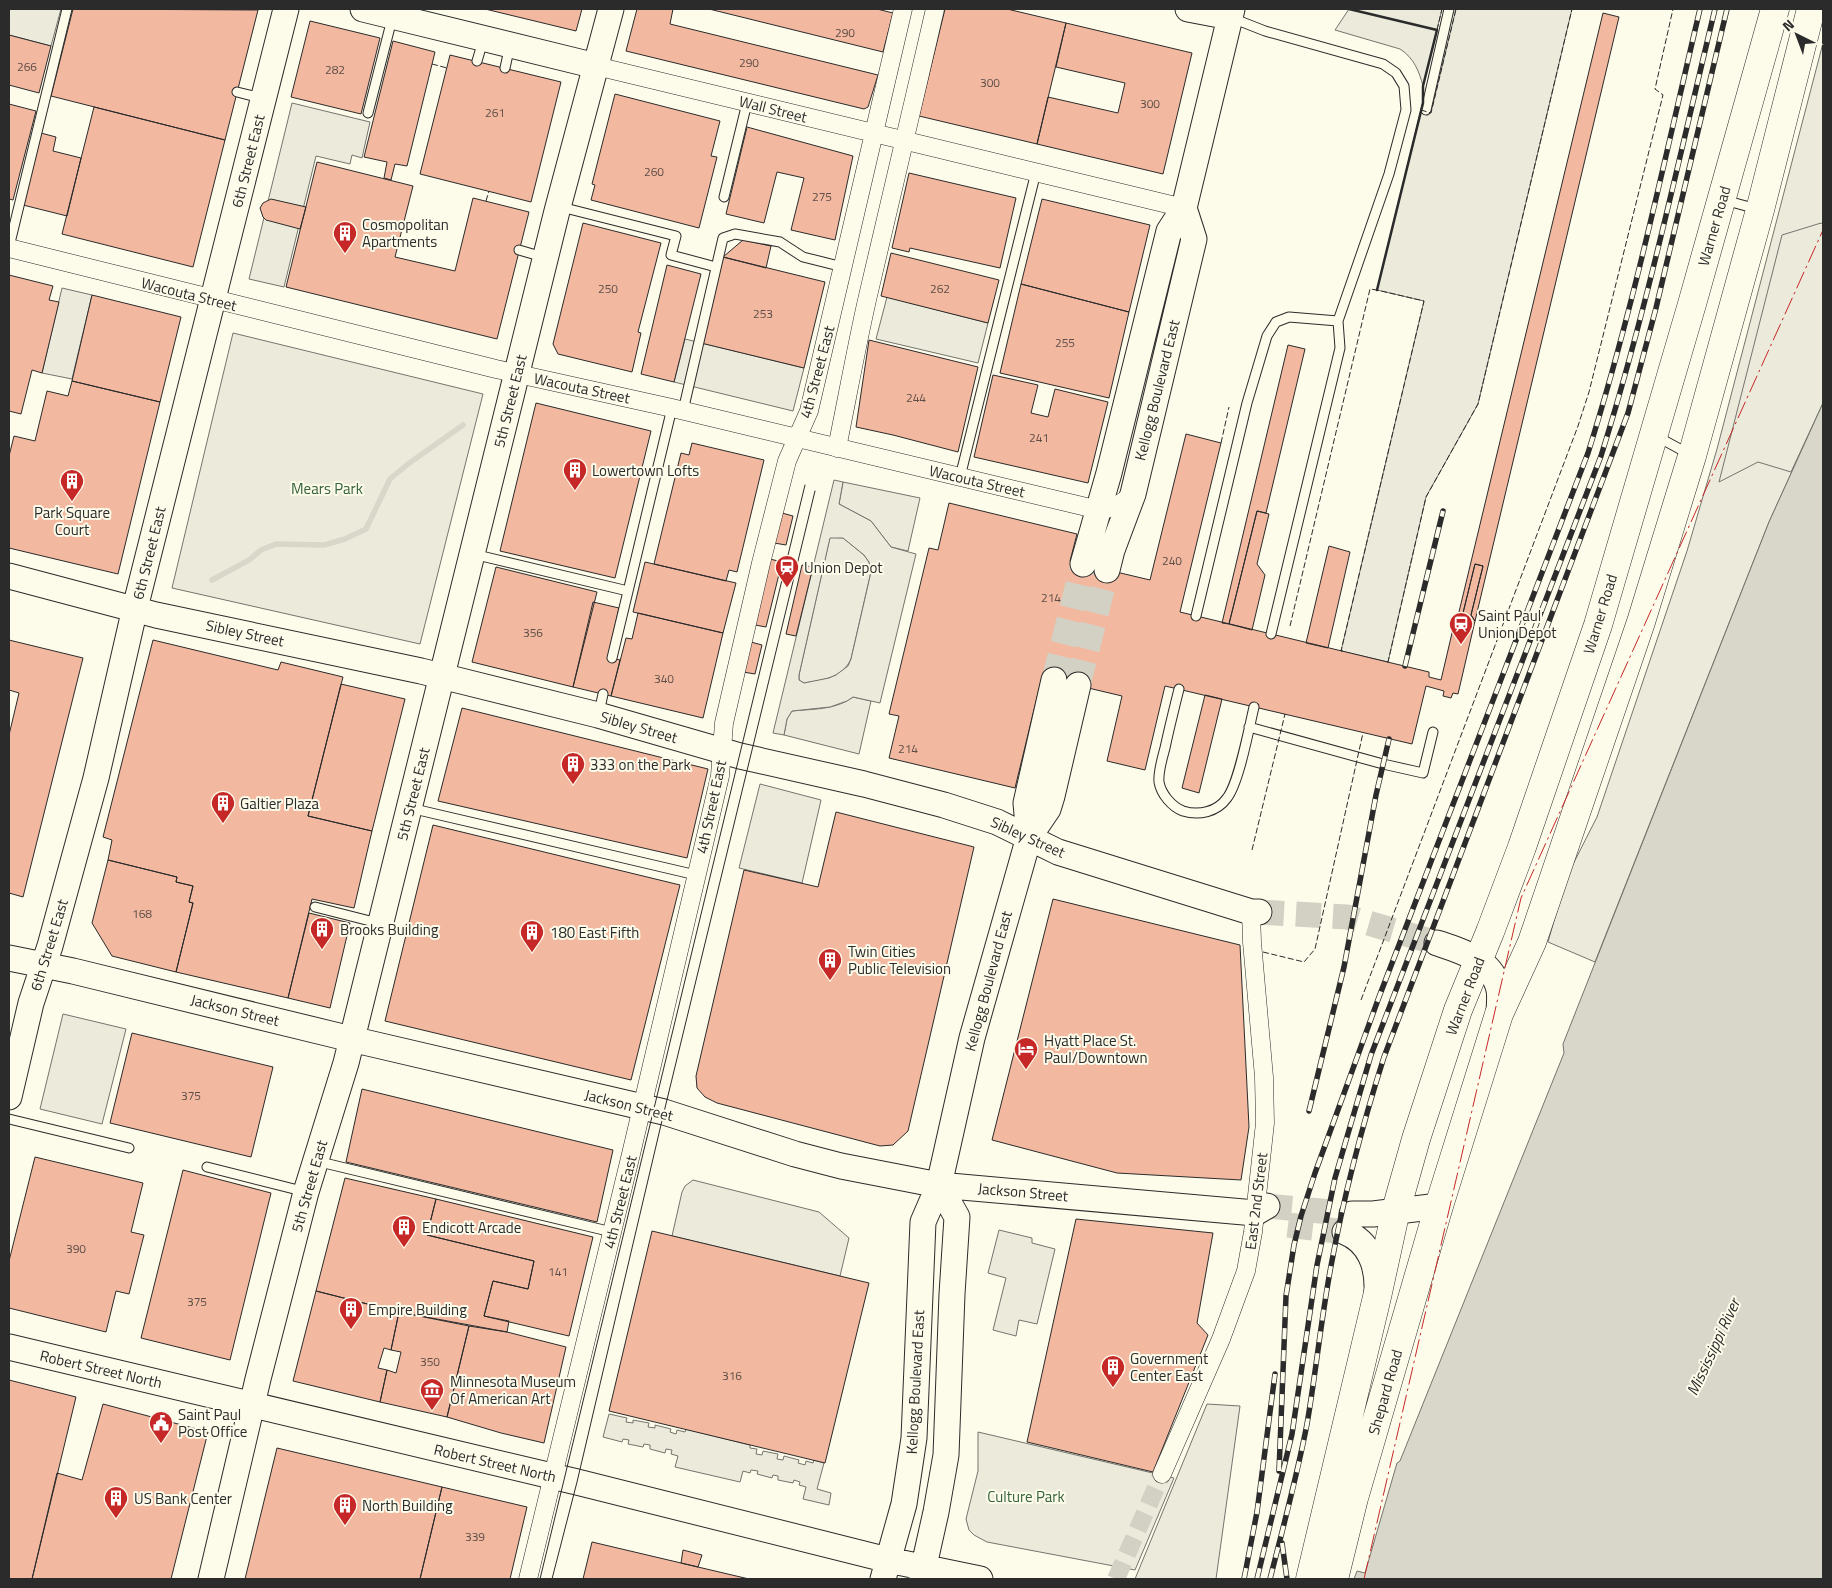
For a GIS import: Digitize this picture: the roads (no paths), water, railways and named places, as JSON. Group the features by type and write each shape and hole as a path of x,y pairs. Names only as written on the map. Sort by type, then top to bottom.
{"highway":[{"name":"Warner Road","path":"1396,1210 1458,1010 1522,847 1598,625 1722,200 1775,9"},
{"path":"1439,1206 1499,1014 1536,932 1641,622 1692,456 1760,210 1811,9"},
{"name":"Shepard Road","path":"1334,1579 1354,1498 1439,1206"},
{"name":"Shepard Road","path":"1310,1579 1396,1210"}],"main road":[{"name":"6th Street East","path":"9,1097 31,1003 80,838 135,608 286,9"},
{"name":"Wall Street","path":"362,9 393,16 481,50 508,57 596,66"},
{"name":"5th Street East","path":"211,1579 252,1405 306,1192 346,1063 559,206 612,9"},
{"path":"1188,9 1231,13"},
{"name":"Kellogg Boulevard East","path":"1083,564 1109,474 1169,231 1184,208 1231,13"},
{"name":"Kellogg Boulevard East","path":"1107,570 1112,550 1133,494 1194,239 1184,208"},
{"name":"Sibley Street","path":"9,576 135,608 442,676 601,705 723,752 864,784 944,805 997,822 1058,852 1255,912"},
{"name":"Kellogg Boulevard East","path":"1029,837 1026,803 1054,680"},
{"name":"Kellogg Boulevard East","path":"885,1570 904,1504 914,1438 923,1222 939,1185 974,1029 1029,837 1048,810 1078,685"},
{"path":"1437,943 1479,959 1494,977 1499,988 1499,1014"},
{"name":"Jackson Street","path":"9,958 73,971 641,1107 841,1166 939,1185 1262,1214"},
{"path":"922,1573 936,1512 946,1455 957,1217 939,1185"},
{"path":"1377,1297 1378,1276 1374,1261 1349,1223 1373,1214 1439,1206"},
{"name":"Robert Street North","path":"9,1347 554,1476 885,1570 980,1579"}],"street":[{"name":"4th Street East","path":"528,1579 720,776 724,723 761,563 787,461 809,411 903,9"},
{"path":"837,448 866,302 897,171 906,141 935,9"},
{"name":"Wall Street","path":"596,66 1184,208"},
{"name":"Wacouta Street","path":"9,248 517,374 678,409 1099,510"},
{"path":"1099,510 1115,506 1133,494"},
{"name":"East 2nd Street","path":"1162,1474 1221,1339 1246,1271 1262,1214 1265,1123 1264,1076 1252,942 1255,912"}],"lane":[{"path":"9,248 67,9"},
{"path":"1426,110 1449,9"},
{"path":"1231,13 1265,31 1383,64 1396,74 1404,86 1406,110 1389,174 1338,322 1340,348 1271,634"},
{"path":"368,113 393,16"},
{"path":"237,92 264,99"},
{"path":"724,197 747,103"},
{"path":"960,477 1036,172"},
{"path":"1722,200 1760,210"},
{"path":"559,206 676,236 671,255 716,267"},
{"path":"612,658 628,591 723,238 735,234 780,242 803,257 843,266"},
{"path":"519,250 546,258"},
{"path":"1196,616 1247,403 1267,336 1276,322 1289,317 1338,322"},
{"path":"1654,435 1692,456"},
{"path":"472,554 628,591"},
{"path":"1179,689 1160,767 1159,782 1170,802 1180,810 1191,813 1203,814 1213,810 1227,799 1235,783 1254,707"},
{"path":"1249,727 1383,764 1423,773 1433,732"},
{"path":"410,808 696,875"},
{"path":"315,907 380,923"},
{"path":"9,1119 129,1148"},
{"path":"316,1161 612,1232"},
{"path":"207,1167 306,1192"}],"water":[{"name":"Mississippi River","path":"1823,403 1823,1579 1354,1579 1357,1571 1365,1573 1397,1463 1400,1461 1564,1053 1563,1044 1769,522"}],"waterway":[{"path":"212,580 249,560 261,550 276,544 324,545 345,539 366,529 390,479 463,425"}],"tunnel":[{"path":"1054,680 1083,564"},
{"path":"1078,685 1107,570"},
{"path":"1259,912 1347,917 1437,943"},
{"path":"1267,1206 1352,1214"},
{"path":"1288,1225 1345,1232"},
{"path":"1116,1579 1162,1474"}],"tram line":[{"path":"540,1579 805,485"},
{"path":"552,1579 577,1482 664,1112 815,491"}],"railway":[{"path":"1279,1471 1286,1296 1294,1245 1301,1216 1379,997 1588,453 1620,343 1700,9"},
{"path":"1257,1579 1292,1434 1317,1265 1335,1178 1371,1055 1601,456 1648,289 1715,9"},
{"path":"1270,1579 1307,1424 1336,1239 1368,1109 1384,1057 1628,413 1656,308 1727,9"},
{"path":"1405,666 1443,511"},
{"path":"1309,1111 1344,967 1376,795 1389,739"},
{"path":"1244,1579 1257,1512 1275,1374"},
{"path":"1282,1543 1287,1579"}],"place":[{"name":"Cosmopolitan Apartments","path":"345,254"},
{"name":"Lowertown Lofts","path":"575,491"},
{"name":"Park Square Court","path":"72,502"},
{"name":"Union Depot","path":"787,588"},
{"name":"Saint Paul Union Depot","path":"1461,645"},
{"name":"333 on the Park","path":"573,785"},
{"name":"Galtier Plaza","path":"223,824"},
{"name":"Brooks Building","path":"322,950"},
{"name":"180 East Fifth","path":"532,953"},
{"name":"Twin Cities Public Television","path":"830,981"},
{"name":"Hyatt Place St. Paul/Downtown","path":"1026,1070"},
{"name":"Endicott Arcade","path":"404,1248"},
{"name":"Empire Building","path":"351,1330"},
{"name":"Government Center East","path":"1113,1388"},
{"name":"Minnesota Museum Of American Art","path":"432,1411"},
{"name":"Saint Paul Post Office","path":"161,1444"},
{"name":"US Bank Center","path":"116,1519"},
{"name":"North Building","path":"345,1526"}],"park label":[{"name":"Mears Park","path":"327,488"},
{"name":"Culture Park","path":"1026,1496"}]}
